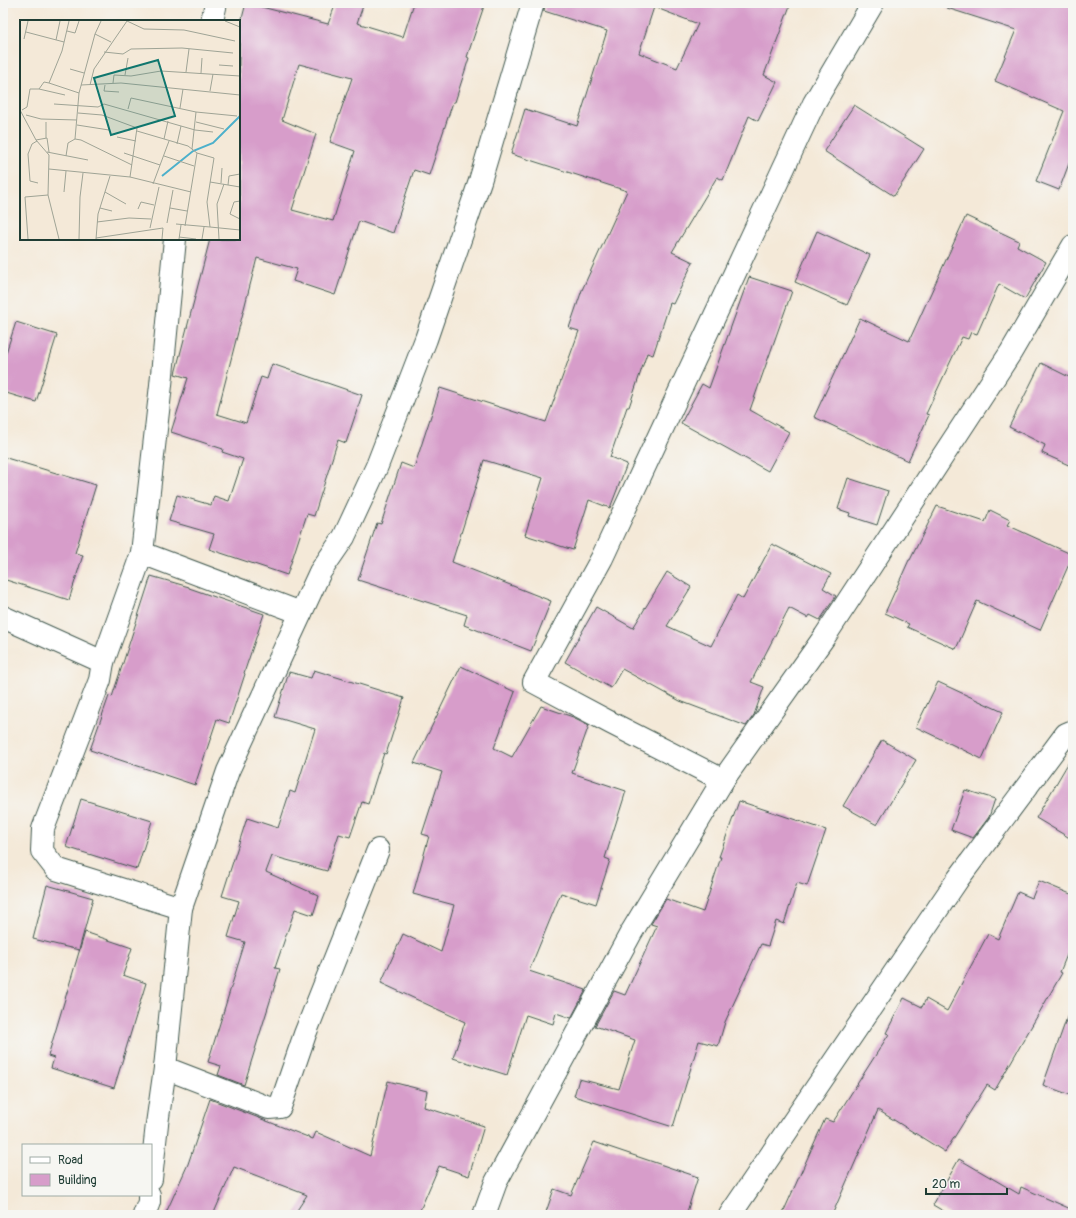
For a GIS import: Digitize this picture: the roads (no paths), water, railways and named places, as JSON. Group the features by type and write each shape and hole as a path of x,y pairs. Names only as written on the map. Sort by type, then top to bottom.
{"street":[{"path":"212,20 216,3"},
{"path":"152,1170 165,1068 181,908 228,771 320,572 344,537 374,473 421,353 480,181 533,3"},
{"path":"722,780 611,724 534,682 602,558 814,103 872,3"},
{"path":"175,240 161,385 142,553 103,662 100,680 44,829 42,851 56,869 181,908"},
{"path":"484,1215 496,1182 631,933 722,780 829,629 1011,352 1073,246"},
{"path":"142,553 301,613"},
{"path":"3,617 103,662"},
{"path":"730,1215 958,879 1066,734 1073,731"},
{"path":"165,1068 269,1108 280,1107 305,1034 378,850"},
{"path":"144,1215 149,1202 149,1196"}]}
